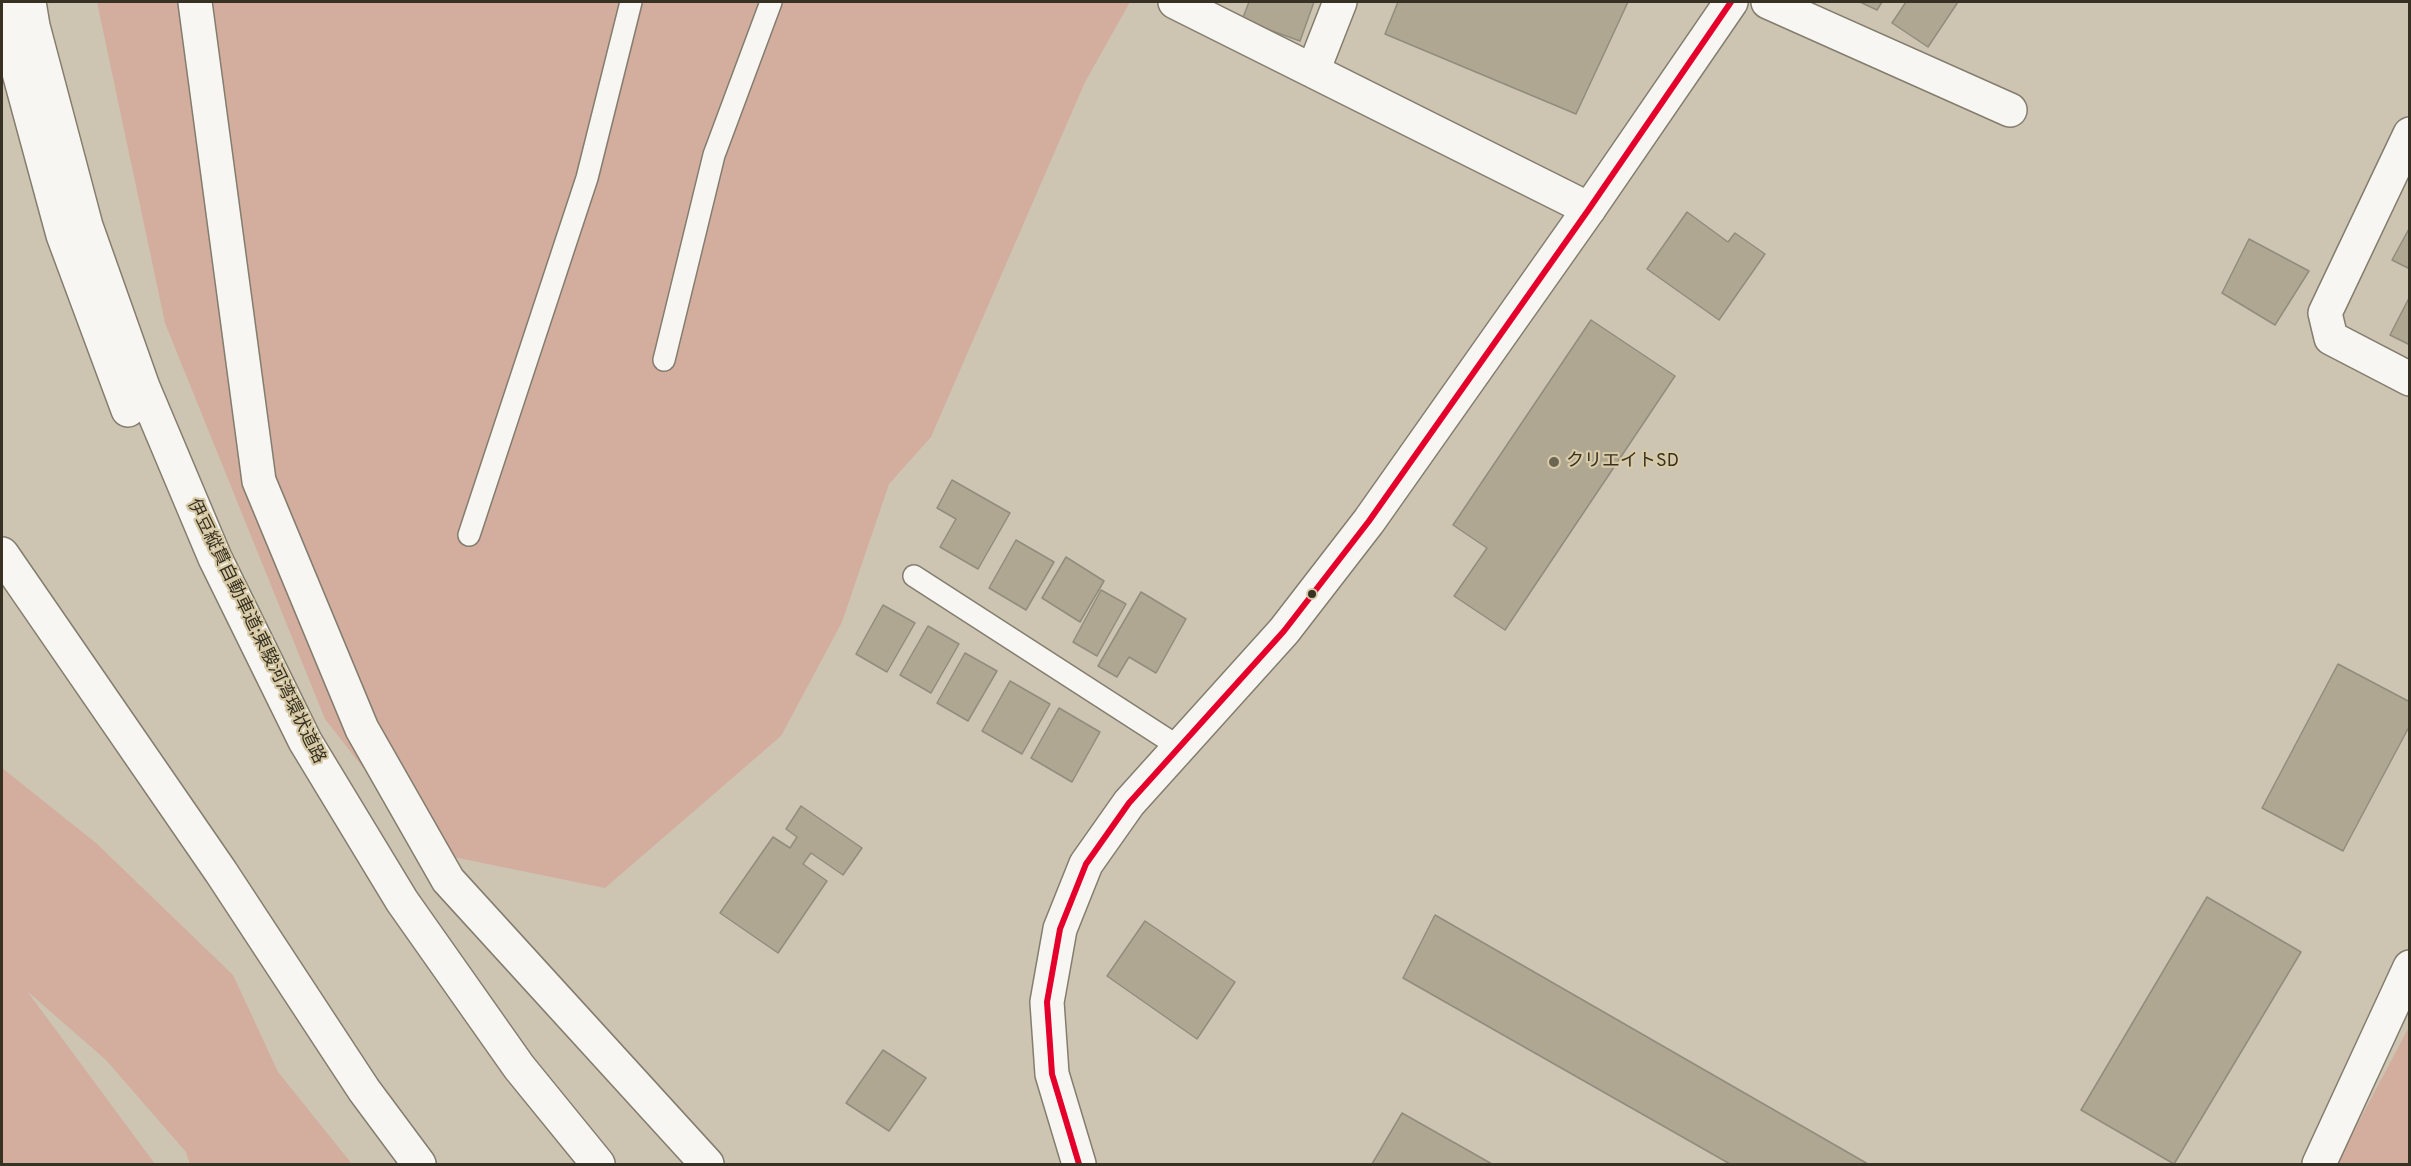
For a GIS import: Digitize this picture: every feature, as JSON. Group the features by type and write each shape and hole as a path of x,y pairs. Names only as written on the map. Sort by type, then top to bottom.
{"main road":[{"name":"伊豆縦貫自動車道;東駿河湾環状道路","path":"2,2 9,36 63,235 122,395 203,581 286,752 384,915 500,1080 568,1164"},
{"name":"伊豆縦貫自動車道;東駿河湾環状道路","path":"29,2 86,226 143,387 215,558 305,741 402,901 519,1067 598,1164"},
{"path":"195,2 259,481 362,729 448,880 707,1164"},
{"path":"1175,2 1589,209"},
{"path":"1313,71 1340,2"},
{"path":"1079,1164 1052,1074 1047,1002 1060,929 1086,864 1129,803 1284,631 1369,521 1589,209 1731,2"},
{"path":"1768,2 2010,110"},
{"path":"2409,134 2325,313 2331,338 2409,379"},
{"path":"2,554 221,872 364,1090 419,1164"},
{"path":"2319,1164 2409,967"}],"lane":[{"path":"469,535 587,178 631,2"},
{"path":"664,360 714,155 771,2"},
{"path":"914,576 1179,747"}],"shaded area":[{"path":"97,2 1130,2 1085,82 931,437 889,484 842,622 781,736 605,888 429,852 325,719 165,323"},
{"path":"2,768 96,843 233,975 278,1072 352,1164 190,1164 186,1152 106,1060 27,991 155,1164 2,1164"},
{"path":"2409,1027 2409,1164 2338,1164 2346,1146"}],"building":[{"path":"1249,2 1314,2 1300,41 1242,20"},
{"path":"1398,2 1628,2 1576,114 1385,34"},
{"path":"1860,2 1882,2 1877,10"},
{"path":"1906,2 1958,2 1928,47 1892,23"},
{"path":"1687,212 1728,242 1735,233 1765,254 1719,320 1647,269"},
{"path":"2410,227 2410,269 2392,260"},
{"path":"2249,239 2309,271 2275,325 2222,293"},
{"path":"2410,299 2410,345 2390,335"},
{"path":"1591,320 1675,376 1505,630 1454,596 1487,548 1453,525"},
{"path":"952,480 1010,513 978,569 940,547 956,519 937,508"},
{"path":"1016,540 1054,562 1026,610 989,588"},
{"path":"1066,557 1104,581 1080,622 1042,598"},
{"path":"1101,590 1126,604 1097,656 1073,642"},
{"path":"1141,592 1186,619 1156,673 1129,657 1117,677 1098,666"},
{"path":"883,605 915,623 887,672 856,654"},
{"path":"928,626 959,644 931,693 900,675"},
{"path":"965,653 997,671 968,721 937,703"},
{"path":"2338,664 2410,702 2410,725 2343,851 2262,808"},
{"path":"1010,681 1050,704 1022,754 982,731"},
{"path":"1059,708 1100,732 1072,782 1031,758"},
{"path":"801,806 862,848 843,875 811,853 803,864 827,881 778,953 720,913 773,837 790,848 797,837 786,829"},
{"path":"2207,897 2301,952 2174,1164 2081,1110"},
{"path":"1435,915 1868,1164 1730,1164 1403,978"},
{"path":"1145,921 1235,982 1197,1039 1107,976"},
{"path":"883,1050 926,1078 889,1131 846,1103"},
{"path":"1402,1113 1492,1164 1372,1164"}],"transit line":[{"path":"1079,1164 1052,1074 1047,1002 1060,929 1086,864 1129,803 1284,631 1369,521 1589,209 1731,2"}],"place":[{"name":"クリエイトSD","path":"1554,462"}]}
